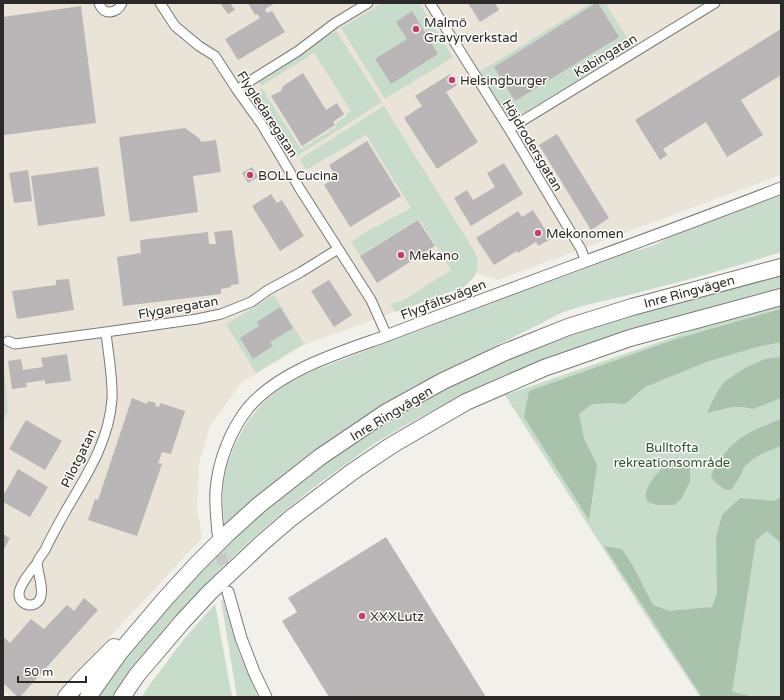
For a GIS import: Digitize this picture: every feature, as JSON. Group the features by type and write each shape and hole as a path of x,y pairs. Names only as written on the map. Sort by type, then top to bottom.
{"highway":[{"path":"694,290 736,273 781,258"},
{"name":"Inre Ringvägen","path":"88,697 120,652 136,633 196,564 227,534 259,505 320,457 385,413 443,381 503,353 568,327 632,307 781,267"},
{"path":"122,697 142,670 183,621 210,592 262,543 303,509 352,472 392,445 466,402 544,368 630,338 781,297"},
{"path":"132,697 146,676 177,638 183,621"},
{"path":"66,697 114,648 136,633"}],"street":[{"path":"99,3 103,10 108,12 118,10 122,3"},
{"name":"Flygledaregatan","path":"160,3 175,26 199,46 215,56 262,125 300,189 371,300 387,336"},
{"path":"237,90 298,51 335,23 368,3"},
{"name":"Höjdrodersgatan","path":"430,3 509,129 581,249 586,262"},
{"name":"Kabingatan","path":"509,129 714,3"},
{"name":"Flygfältsvägen","path":"218,533 216,490 220,463 233,431 248,408 264,393 284,379 308,366 355,346 387,336 468,304 586,262 781,188"},
{"name":"Flygaregatan","path":"8,341 14,344 106,332 197,319 224,312 251,302 268,290 338,249"},
{"name":"Pilotgatan","path":"37,563 97,456 105,437 110,416 112,398 106,332"},
{"path":"228,592 241,638 254,672 266,697"}],"shaded area":[{"path":"3,3 781,3 781,175 498,280 477,273 455,290 304,345 241,383 210,426 199,463 197,506 202,538 54,697 11,697 3,690 3,421 8,410 3,356"}],"green space":[{"path":"382,3 419,3 453,57 385,99 341,28"},
{"path":"591,3 605,3 634,49 509,126 476,74"},
{"path":"336,31 382,102 297,156 258,95 261,87 301,149 337,126 335,124 347,116 346,114 351,111 314,53 261,86 258,80"},
{"path":"384,106 476,254 478,263 475,276 464,287 396,312 390,304 404,300 451,270 419,219 360,255 351,242 411,208 366,135 306,170 300,159"},
{"path":"781,195 781,252 711,273 558,314 411,388 339,433 268,487 224,526 223,489 225,477 231,454 241,432 255,412 266,400 292,381 322,367 510,296 651,246 670,236"},
{"path":"781,274 781,289 629,331 545,359 460,396 378,442 299,499 277,517 212,577 165,629 113,697 95,697 156,617 239,531 317,467 381,424 470,375 570,334 632,315"},
{"path":"274,295 304,344 256,373 226,324"},
{"name":"Bulltofta rekreationsområde","path":"781,306 781,697 700,697 652,625 505,395 735,316"},
{"path":"781,309 781,342 757,347 709,361 645,387 625,404 592,404 579,414 584,438 597,465 589,520 524,417 529,391 676,339"},
{"path":"3,356 8,411 3,421"},
{"path":"781,357 781,398 753,409 732,407 707,413 716,394 724,382 745,368 765,359"},
{"path":"781,419 781,446 753,459 744,467 741,475 731,490 724,489 715,482 711,476 713,471 722,457 741,437"},
{"path":"678,459 686,461 690,465 690,481 682,498 674,505 657,505 648,502 646,492 651,481 668,463"},
{"path":"781,497 781,543 767,531 756,540 732,692 747,695 749,697 702,697 604,546 622,549 634,568 653,605 669,611 712,607 717,594 716,538 722,515 740,498 774,501"},
{"path":"221,600 223,600 238,650 258,697 237,697"},
{"path":"215,604 232,697 142,697 184,639"}],"building":[{"path":"220,3 230,3 235,10 228,14"},
{"path":"248,3 275,3 265,9 267,13 272,11 285,32 238,60 225,39 260,18 257,14 255,15"},
{"path":"468,3 495,3 499,10 480,22"},
{"path":"598,3 619,37 515,101 494,67"},
{"path":"81,6 96,123 4,135 3,17"},
{"path":"412,11 438,54 391,84 375,59 407,39 396,22"},
{"path":"781,29 781,75 741,100 763,135 727,157 706,122 663,149 667,155 660,160 635,120"},
{"path":"303,73 326,110 337,103 344,114 333,122 335,125 302,146 271,96 281,91 283,86"},
{"path":"450,74 457,85 446,92 478,142 437,169 404,118 422,106 415,96"},
{"path":"185,128 200,139 201,142 216,140 221,172 193,176 198,212 130,222 119,137"},
{"path":"557,134 609,218 591,230 539,145"},
{"path":"367,141 401,196 350,227 324,185 336,177 329,165"},
{"path":"504,163 523,194 471,226 454,198 467,190 473,200 495,187 487,173"},
{"path":"98,167 105,216 38,226 31,176"},
{"name":"BOLL Cucina","path":"252,167 258,177 248,183 242,173"},
{"path":"28,170 32,201 14,203 9,173"},
{"path":"271,194 277,203 282,200 304,236 280,251 252,206"},
{"path":"533,210 551,239 538,246 536,242 518,253 517,251 494,265 476,238 518,211 522,217"},
{"path":"418,220 435,246 377,283 360,256"},
{"path":"232,230 239,284 221,289 221,294 123,306 117,257 141,253 140,240 208,232 209,244 216,244 214,232"},
{"path":"69,279 74,310 17,319 12,291 56,285 56,280"},
{"path":"329,280 352,315 334,327 311,291"},
{"path":"280,307 293,328 270,342 273,346 253,359 240,338 259,326 257,322"},
{"path":"67,354 71,381 45,384 45,380 26,383 27,387 12,389 8,361 21,359 23,370 43,367 41,358"},
{"path":"132,398 147,404 148,401 156,403 155,406 159,407 160,403 185,411 171,454 162,452 158,463 162,464 137,536 88,520 95,499 98,500"},
{"path":"26,420 62,441 45,470 9,449"},
{"path":"18,469 48,487 30,517 3,502 3,496"},
{"path":"3,534 10,538 3,551"},
{"name":"XXXLutz","path":"386,537 486,697 329,697 282,621 297,612 288,598"},
{"path":"84,598 98,610 20,697 18,697 3,683 3,640 5,638 10,643 31,619 44,629 67,605 74,611"}],"tunnel":[{"path":"218,538 226,582"}],"place":[{"name":"Malmö Gravyrverkstad","path":"416,29"},
{"name":"Helsingburger","path":"452,80"},
{"name":"BOLL Cucina","path":"250,175"},
{"name":"Mekonomen","path":"538,233"},
{"name":"Mekano","path":"401,255"},
{"name":"XXXLutz","path":"362,616"}]}
